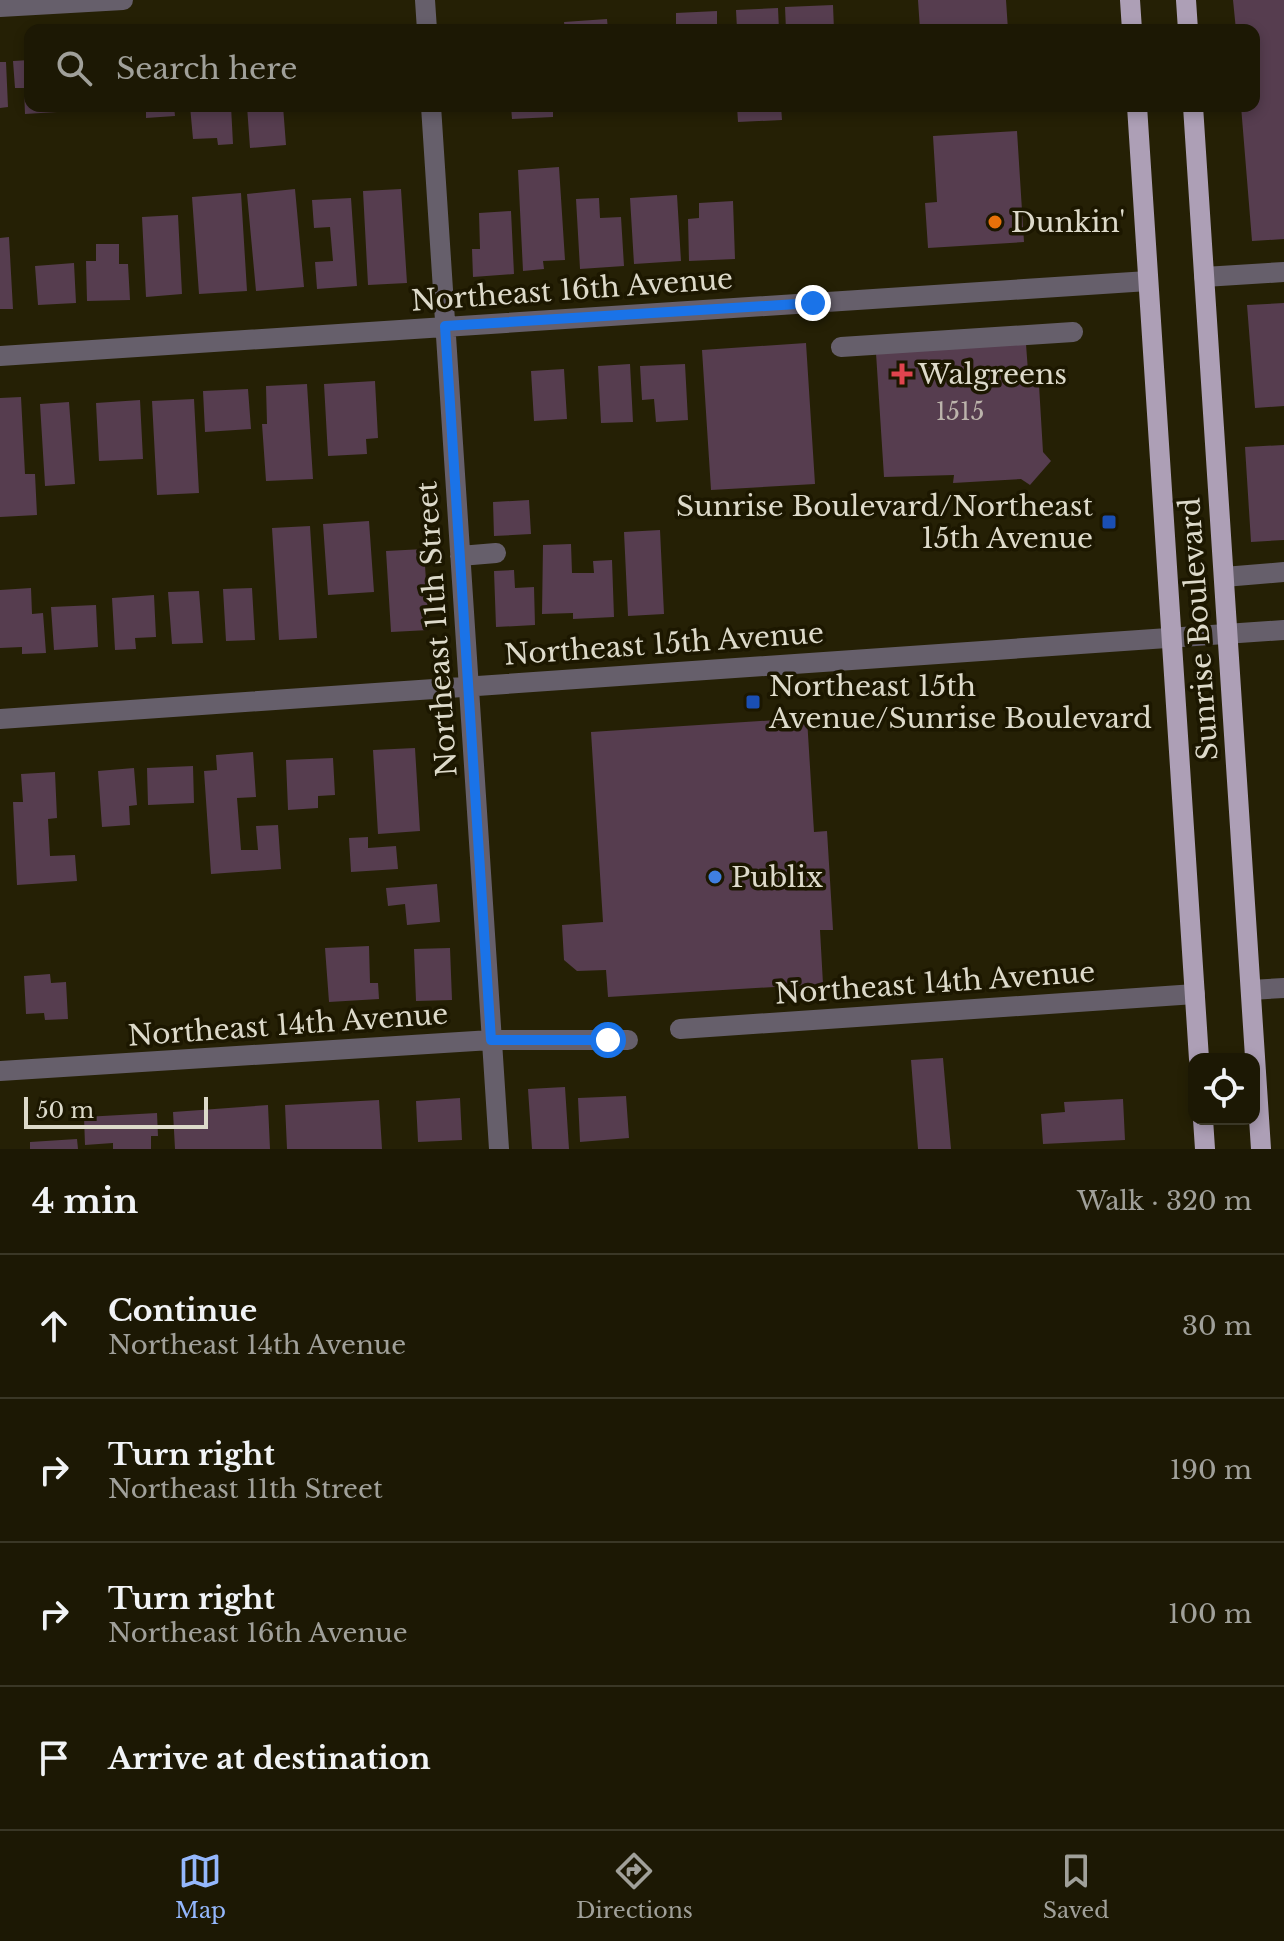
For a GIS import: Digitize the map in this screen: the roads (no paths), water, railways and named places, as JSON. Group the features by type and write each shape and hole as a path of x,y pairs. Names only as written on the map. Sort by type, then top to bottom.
{"main road":[{"path":"1130,0 1132,24"},
{"path":"1186,0 1188,24"},
{"name":"Sunrise Boulevard","path":"1137,112 1199,1053"},
{"name":"Sunrise Boulevard","path":"1193,112 1261,1149"},
{"path":"1203,1125 1205,1149"}],"street":[{"path":"0,7 123,0"},
{"path":"425,0 427,24"},
{"name":"Northeast 11th Street","path":"431,112 499,1149"},
{"path":"1204,277 1284,272"},
{"name":"Northeast 16th Avenue","path":"0,356 1148,281"},
{"path":"841,347 1073,332"},
{"path":"460,556 496,553"},
{"path":"1224,577 1284,572"},
{"name":"Northeast 15th Avenue","path":"0,719 1284,630"},
{"path":"1251,990 1284,988"},
{"name":"Northeast 14th Avenue","path":"680,1029 1195,994"},
{"name":"Northeast 14th Avenue","path":"0,1071 491,1040 628,1040"}],"place":[{"name":"Dunkin'","path":"995,222"},
{"name":"Walgreens","path":"902,374"},
{"name":"Sunrise Boulevard/Northeast 15th Avenue","path":"1109,522"},
{"name":"Northeast 15th Avenue/Sunrise Boulevard","path":"753,702"},
{"name":"Publix","path":"715,877"}]}
